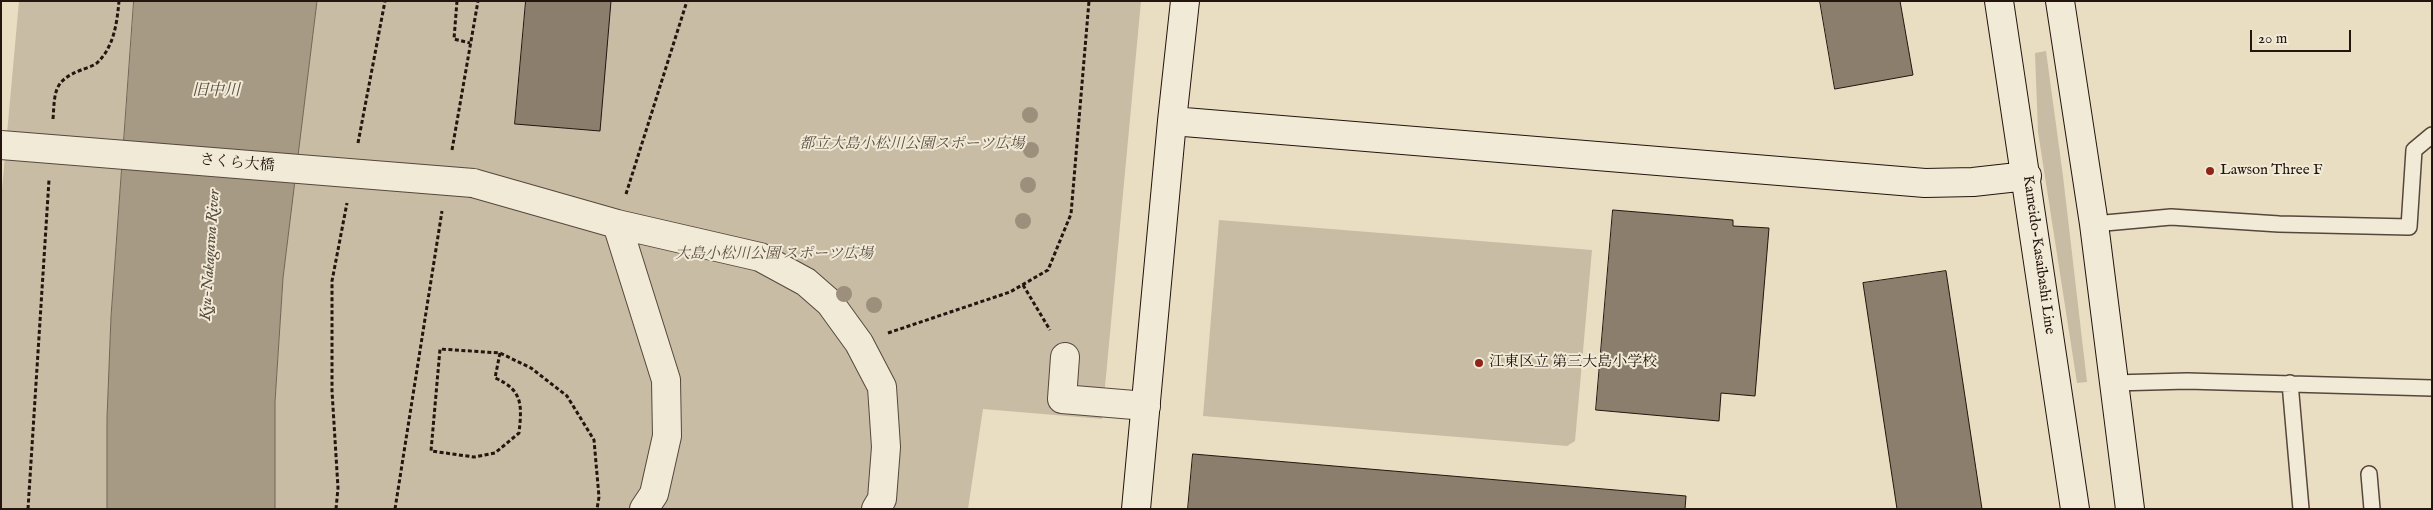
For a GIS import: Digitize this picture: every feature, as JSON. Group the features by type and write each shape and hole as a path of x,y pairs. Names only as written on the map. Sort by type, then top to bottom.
{"street":[{"path":"1136,509 1185,1"},
{"name":"Kameido-Kasaibashi Line","path":"1999,1 2027,176 2075,509"},
{"path":"2060,1 2094,224 2130,509"},
{"path":"1172,121 1925,183 1973,182 2027,176"},
{"name":"さくら大橋","path":"1,145 473,183 616,224 760,257 806,282 830,303 859,343 882,387 886,447 882,499 876,509"},
{"path":"616,224 666,380 667,436 654,494 644,509"},
{"path":"1065,357 1062,399 1146,406"}],"lane":[{"path":"2094,224 2171,217 2279,224 2409,227 2414,150 2432,135"},
{"path":"2114,383 2187,381 2432,388"},
{"path":"2290,384 2301,509"},
{"path":"2369,474 2372,509"}],"path":[{"path":"53,122 55,92 65,76 97,63 110,47 119,1"},
{"path":"358,146 385,1"},
{"path":"457,1 454,39 470,43"},
{"path":"452,151 478,1"},
{"path":"616,224 687,1"},
{"path":"859,343 1010,292 1048,270 1072,214 1089,1"},
{"path":"28,509 50,172"},
{"path":"336,509 338,488 332,391 332,281 348,194"},
{"path":"395,509 442,210"},
{"path":"1023,285 1065,357"},
{"path":"500,354 495,378 511,385 522,407 519,432 495,453 474,457 431,451 440,349 500,354 531,368 567,396 594,440 599,497 597,509"}],"green space":[{"path":"19,1 134,1 111,317 107,418 107,509 1,509 1,200"},
{"name":"大島小松川公園 スポーツ広場","path":"317,1 1141,1 1102,419 983,409 968,509 275,509 275,402 283,278"},
{"path":"2046,51 2063,176 2087,382 2077,383 2038,132 2035,53"},
{"path":"1219,220 1592,250 1575,441 1567,446 1203,416"}],"water":[{"name":"旧中川","path":"134,1 317,1 283,278 275,402 275,509 107,509 107,418 111,317"}],"building":[{"path":"526,1 611,1 600,131 515,124"},
{"path":"1820,1 1900,1 1913,75 1835,89"},
{"path":"1613,210 1733,220 1733,226 1769,228 1755,396 1721,393 1719,421 1596,410"},
{"path":"1946,271 1982,509 1897,509 1863,283"},
{"path":"1193,454 1686,496 1685,509 1188,509"}],"place":[{"name":"Lawson Three F","path":"2210,171"},
{"name":"江東区立 第三大島小学校","path":"1479,363"}],"park label":[{"name":"都立大島小松川公園スポーツ広場","path":"912,145"}],"water label":[{"name":"Kyu-Nakagawa River","path":"211,255"}]}
